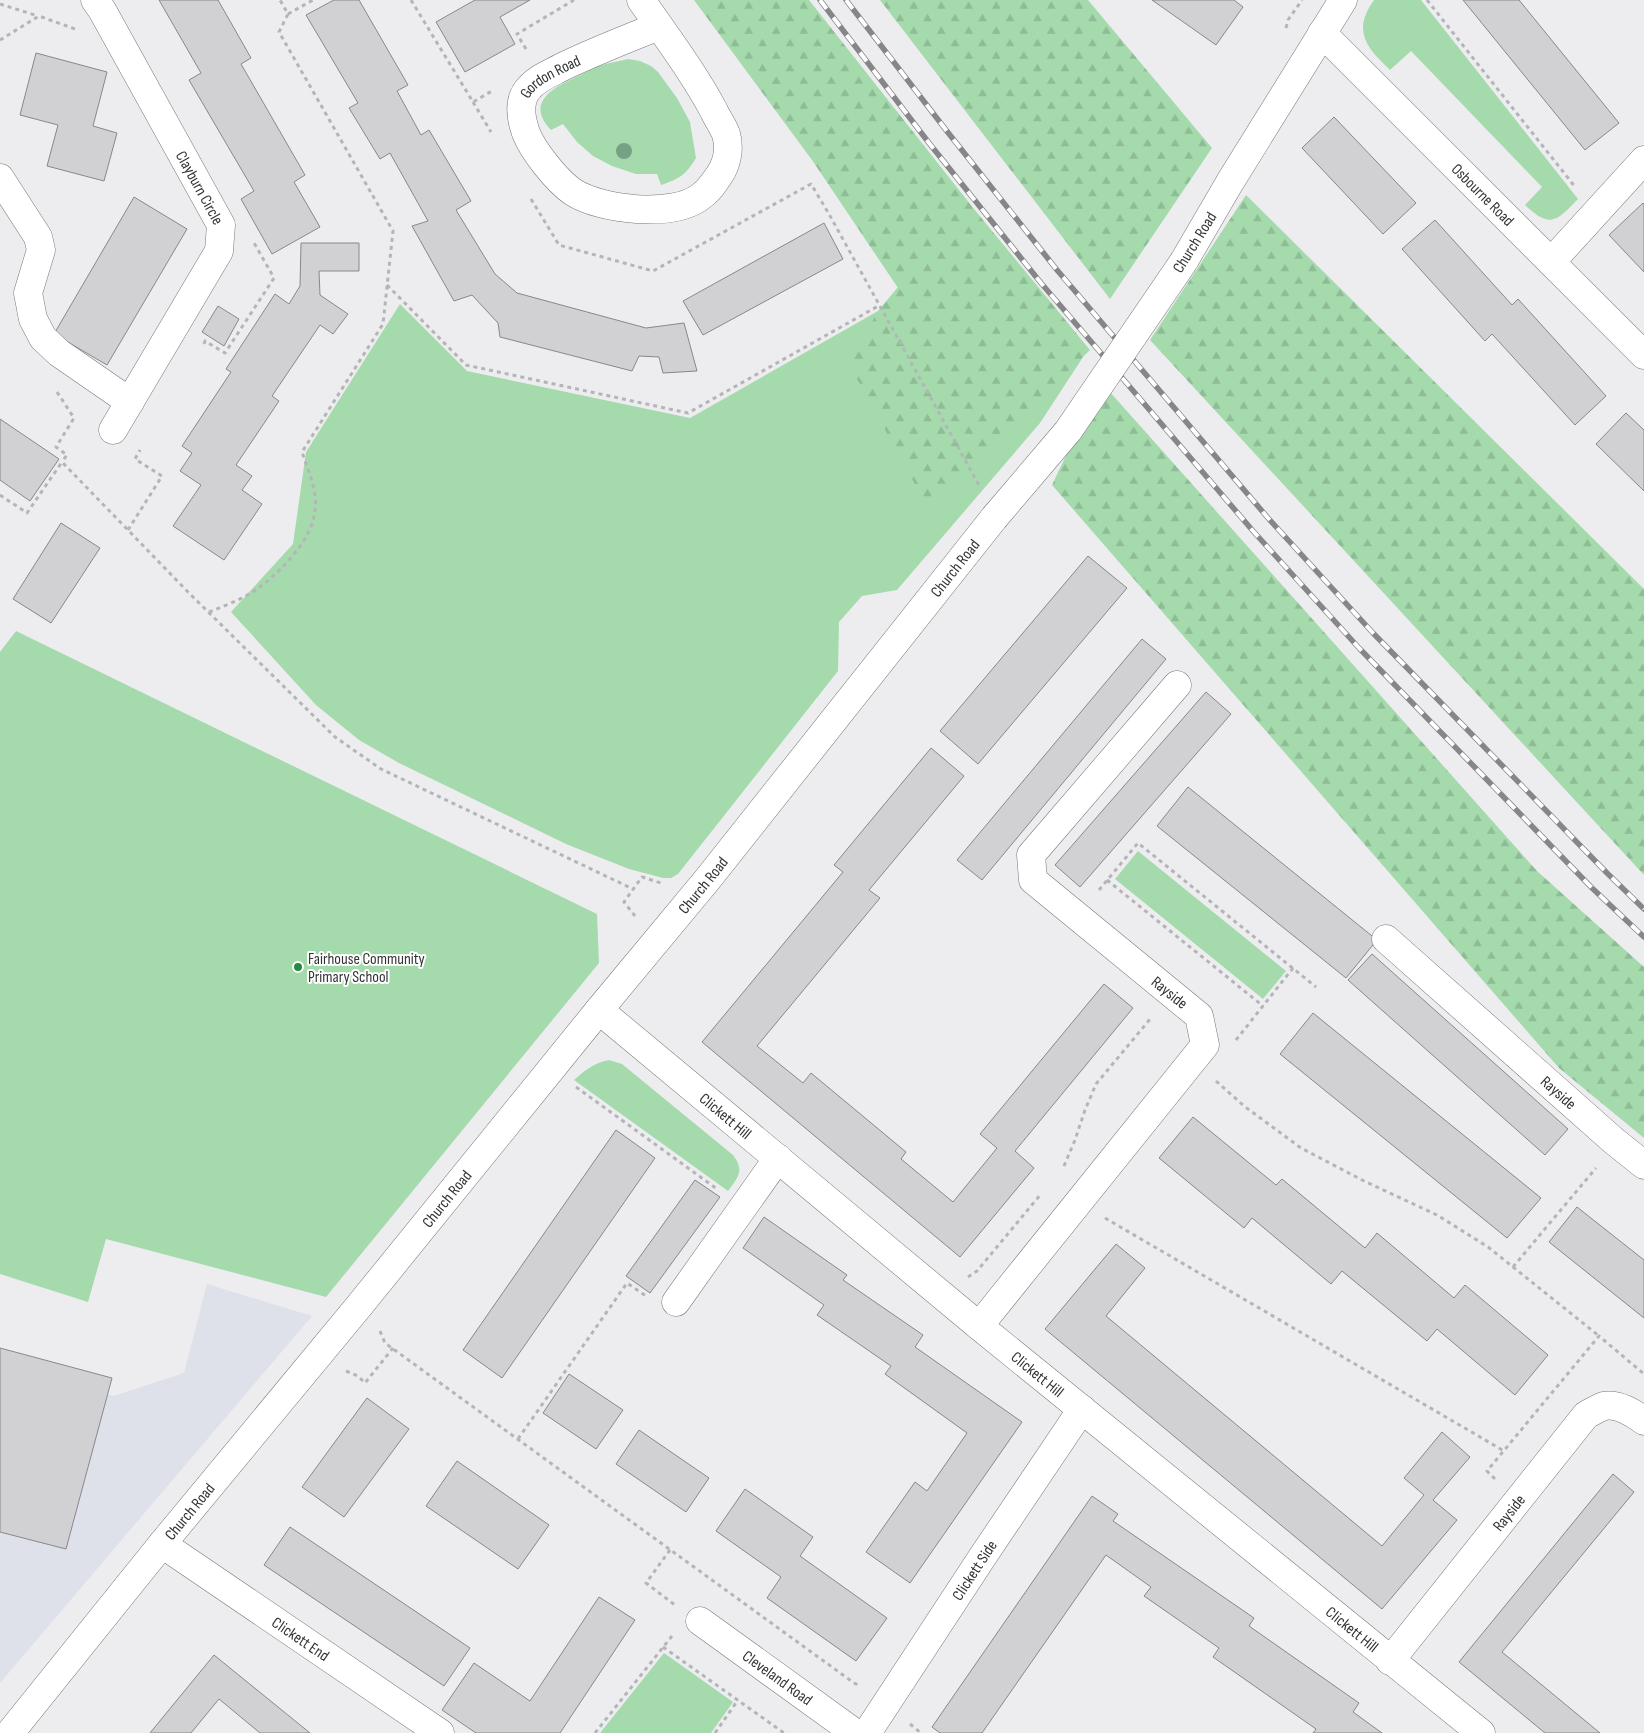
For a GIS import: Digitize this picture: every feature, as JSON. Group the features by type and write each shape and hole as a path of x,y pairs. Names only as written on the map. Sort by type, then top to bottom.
{"street":[{"name":"Clayburn Circle","path":"94,0 102,10 220,225 219,250 113,430"},
{"name":"Gordon Road","path":"641,0 659,26 708,99 726,135 728,154 713,186 699,198 681,206 652,209 622,208 587,200 567,187 544,163 527,137 520,118 522,102 529,88 547,75 580,58 659,26"},
{"name":"Church Road","path":"10,1733 162,1544 707,880 994,518 1068,431 1184,261 1343,0"},
{"name":"Osbourne Road","path":"1322,33 1644,355"},
{"path":"1550,262 1644,160"},
{"path":"0,178 38,237 41,250 28,293 33,319 43,338 59,353 130,402"},
{"name":"Rayside","path":"979,1326 1205,1045 1199,1016 1033,880 1030,854 1177,685"},
{"name":"Rayside","path":"1386,939 1614,1141 1644,1165"},
{"name":"Clickett Hill","path":"599,1010 979,1326 1481,1733"},
{"path":"663,1301 778,1158"},
{"name":"Rayside","path":"1390,1660 1586,1415 1604,1406 1616,1407 1636,1415 1644,1421"},
{"name":"Clickett Side","path":"867,1733 982,1556 1082,1409"},
{"name":"Clickett End","path":"162,1544 440,1733"},
{"name":"Cleveland Road","path":"690,1615 855,1733"}],"path":[{"path":"280,0 288,14"},
{"path":"209,612 254,592 296,552 310,530 315,512 315,492 302,452 383,324 393,231 279,32 288,14 313,0"},
{"path":"411,0 493,136"},
{"path":"531,57 517,34 574,0"},
{"path":"1427,0 1578,191"},
{"path":"0,4 81,31"},
{"path":"0,40 39,16"},
{"path":"473,102 496,88"},
{"path":"528,195 559,245 653,270 811,184 982,490"},
{"path":"387,285 466,365 688,413 880,305"},
{"path":"0,495 27,513 67,455 56,447 74,418 52,384"},
{"path":"62,462 335,737 382,769 634,889"},
{"path":"1099,890 1138,843 1316,987"},
{"path":"1107,880 1263,1006"},
{"path":"1233,1044 1293,968"},
{"path":"1058,1173 1065,1165 1096,1084 1154,1014"},
{"path":"1215,1080 1244,1106 1301,1148 1364,1181 1437,1215 1488,1247 1644,1374"},
{"path":"574,1086 721,1192"},
{"path":"1513,1267 1601,1162"},
{"path":"964,1280 977,1271 1046,1188"},
{"path":"1097,1213 1504,1451"},
{"path":"518,1439 627,1283 663,1301"},
{"path":"379,1326 386,1343 854,1683 863,1687"},
{"path":"1502,1484 1487,1471 1598,1336"},
{"path":"342,1372 358,1376 365,1383 393,1348"},
{"path":"670,1550 646,1583 690,1615"},
{"path":"595,1733 673,1635"},
{"path":"663,1647 784,1733"},
{"path":"715,1733 738,1700"},
{"path":"908,1722 921,1733"}],"shaded area":[{"path":"207,1284 312,1316 0,1683 0,1367 114,1396 184,1373"}],"green space":[{"path":"694,0 809,0 974,209 1090,350 928,508 860,384 848,366 878,311 898,288 812,160"},
{"path":"880,0 1088,0 1212,148 1110,299"},
{"path":"1374,0 1421,0 1578,199 1564,213 1559,217 1547,219 1534,213 1525,205 1542,187 1411,51 1390,70 1374,54 1365,38 1363,30 1367,11"},
{"path":"628,59 640,61 658,72 677,98 690,122 696,158 682,176 661,185 657,174 636,174 612,166 593,156 577,142 563,124 551,130 543,120 540,111 546,96 562,84 599,66"},
{"path":"1246,195 1644,589 1644,875 1150,340"},
{"path":"964,208 1087,351 1040,423 897,590 862,596 839,622 838,671 678,874 671,878 663,878 629,869 566,844 399,763 359,740 316,705 231,612 293,544 306,452 400,304 467,371 690,418 878,311"},
{"path":"1101,382 1537,871 1644,967 1644,1138 1559,1068 1052,485"},
{"name":"Fairhouse Community Primary School","path":"16,631 597,914 599,963 326,1297 106,1239 88,1302 0,1274 0,652"},
{"path":"1138,851 1286,971 1263,999 1115,879"},
{"path":"609,1060 622,1064 733,1155 739,1165 739,1174 728,1191 574,1080 590,1067"},
{"path":"664,1653 733,1702 711,1733 600,1733"}],"building":[{"path":"159,0 218,0 251,58 241,64 305,175 294,182 320,227 272,254 241,199 254,191 189,80 201,73"},
{"path":"334,0 359,0 408,85 397,91 421,135 429,130 471,201 456,210 495,274 517,293 646,328 684,323 697,371 663,373 659,357 639,356 632,371 500,337 498,323 472,295 454,301 412,226 428,221 390,153 380,159 349,108 358,103 306,15"},
{"path":"475,0 530,0 500,17 515,44 465,72 436,22"},
{"path":"1152,0 1234,0 1243,7 1216,45"},
{"path":"1463,0 1519,0 1619,123 1585,150"},
{"path":"36,53 107,72 93,126 117,133 104,181 47,166 58,125 20,115"},
{"path":"1334,117 1416,203 1383,234 1302,148"},
{"path":"134,197 187,229 107,365 54,334"},
{"path":"1644,204 1644,272 1609,235"},
{"path":"1435,220 1512,305 1518,299 1606,396 1575,425 1492,334 1485,341 1402,249"},
{"path":"824,223 843,259 703,335 683,301"},
{"path":"301,243 359,243 359,271 319,271 320,295 348,314 333,334 320,325 272,396 279,401 236,465 252,476 242,490 262,504 224,560 173,526 201,485 180,471 192,453 182,446 231,372 226,369 275,294 289,304 300,286"},
{"path":"218,306 239,319 224,346 202,332"},
{"path":"1626,413 1644,430 1644,491 1596,444"},
{"path":"0,419 59,459 30,501 0,480"},
{"path":"61,523 100,548 51,623 13,599"},
{"path":"1088,556 1127,588 978,764 940,731"},
{"path":"1142,639 1166,659 982,880 957,860"},
{"path":"1206,692 1231,714 1080,887 1055,865"},
{"path":"931,748 964,776 869,890 880,898 757,1046 803,1083 811,1073 906,1152 901,1159 953,1202 997,1148 980,1134 1104,984 1133,1008 1015,1151 1034,1168 960,1257 702,1042 843,872 834,865"},
{"path":"1188,787 1377,940 1346,978 1157,826"},
{"path":"1372,954 1568,1129 1545,1155 1348,980"},
{"path":"1313,1013 1541,1198 1507,1238 1280,1054"},
{"path":"1193,1117 1276,1185 1282,1179 1365,1248 1377,1233 1454,1298 1465,1285 1548,1355 1515,1395 1437,1329 1427,1341 1342,1271 1331,1284 1252,1218 1244,1228 1159,1158"},
{"path":"616,1130 655,1158 502,1378 463,1350"},
{"path":"695,1180 720,1197 650,1293 626,1276"},
{"path":"1577,1207 1644,1260 1644,1318 1549,1242"},
{"path":"764,1217 847,1275 843,1280 923,1335 915,1347 1022,1422 910,1583 866,1552 915,1482 927,1491 967,1433 885,1374 891,1366 817,1315 824,1305 743,1248"},
{"path":"1116,1244 1145,1268 1106,1316 1382,1546 1424,1495 1404,1478 1442,1432 1470,1457 1433,1500 1457,1520 1382,1609 1045,1329"},
{"path":"0,1348 112,1378 66,1549 0,1532"},
{"path":"569,1374 623,1410 596,1449 543,1413"},
{"path":"367,1398 409,1429 344,1517 302,1487"},
{"path":"639,1430 709,1478 686,1512 616,1464"},
{"path":"457,1461 549,1525 518,1569 426,1506"},
{"path":"1613,1474 1634,1492 1502,1652 1600,1733 1545,1733 1459,1662"},
{"path":"745,1489 813,1537 800,1556 887,1618 856,1661 767,1598 781,1577 716,1531"},
{"path":"1092,1496 1118,1514 1113,1521 1254,1618 1249,1626 1359,1703 1353,1712 1382,1733 1313,1733 1316,1729 1213,1657 1219,1648 1144,1596 1151,1587 1106,1555 982,1733 940,1733 932,1727"},
{"path":"290,1527 470,1648 444,1686 264,1565"},
{"path":"599,1597 635,1620 560,1733 476,1733 442,1710 474,1663 530,1701"},
{"path":"214,1655 310,1733 260,1733 219,1699 191,1733 150,1733"}],"railway":[{"path":"820,0 929,143 1041,283 1253,531 1359,648 1592,888 1644,937"},
{"path":"846,0 1057,270 1268,518 1373,633 1644,909"}],"place":[{"name":"Fairhouse Community Primary School","path":"298,967"}]}
